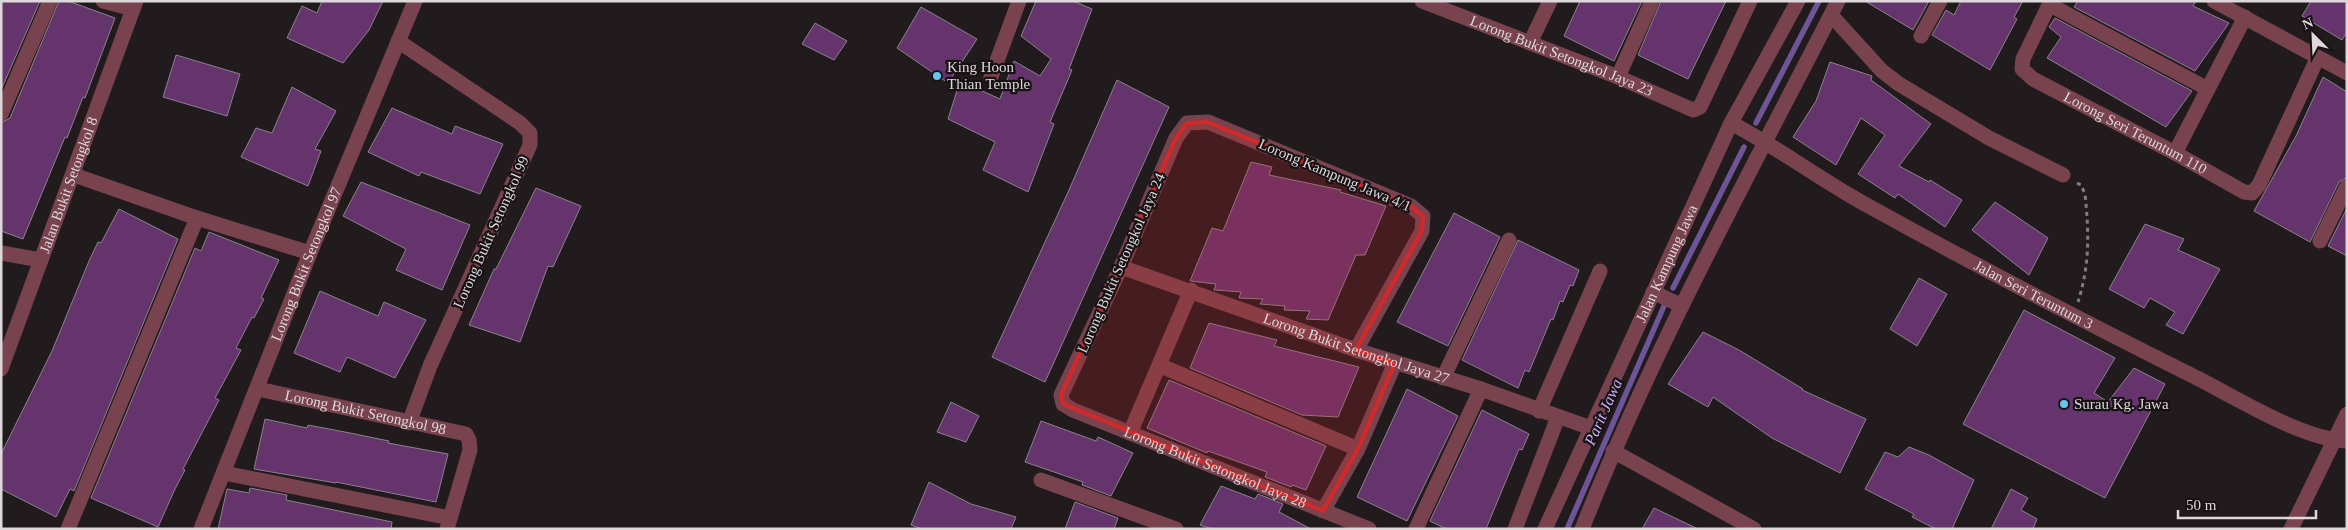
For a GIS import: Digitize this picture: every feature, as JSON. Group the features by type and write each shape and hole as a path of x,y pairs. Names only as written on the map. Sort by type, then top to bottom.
{"street":[{"path":"1,114 50,1"},
{"path":"103,1 135,5"},
{"name":"Lorong Bukit Setongkol 97","path":"201,529 310,254 415,1"},
{"path":"991,76 1019,1"},
{"path":"1530,43 1550,1"},
{"path":"1618,77 1652,1"},
{"name":"Lorong Bukit Setongkol Jaya 23","path":"1428,2 1618,77 1693,110 1700,107 1750,1"},
{"path":"1582,529 1613,451 1682,306 1838,1"},
{"path":"1921,36 1940,1"},
{"path":"2214,1 2317,59 2347,73"},
{"name":"Jalan Kampung Jawa","path":"1545,529 1731,123 1791,3"},
{"path":"2051,3 2208,89"},
{"name":"Lorong Seri Teruntum 110","path":"2051,3 2023,59 2022,69 2033,79 2175,153 2244,192 2252,193 2259,185 2317,59"},
{"name":"Jalan Bukit Setongkol 8","path":"1,369 74,176 135,5"},
{"path":"1830,16 1882,71 1899,84 1989,138 2063,175"},
{"path":"2175,153 2244,17"},
{"name":"Lorong Bukit Setongkol 99","path":"398,42 520,123 530,133 530,145 430,366 409,423"},
{"name":"Lorong Kampung Jawa 4/1","path":"1187,124 1208,122 1411,206 1423,216 1422,231 1356,350"},
{"name":"Jalan Seri Teruntum 3","path":"1731,123 1766,142 1861,202 2074,316 2292,426 2341,440"},
{"name":"Lorong Bukit Setongkol Jaya 24","path":"1063,404 1061,396 1121,267 1176,138 1187,124"},
{"path":"74,176 310,254"},
{"path":"2320,241 2347,186"},
{"path":"68,529 197,218"},
{"path":"1443,378 1509,240"},
{"path":"1,253 41,260"},
{"name":"Lorong Bukit Setongkol Jaya 27","path":"1121,267 1191,290 1356,350 1480,389 1591,428"},
{"path":"1539,411 1600,271"},
{"path":"1130,433 1161,366 1191,290"},
{"path":"1653,292 1682,306"},
{"path":"1324,511 1358,449 1395,363"},
{"path":"1161,366 1358,449"},
{"name":"Lorong Bukit Setongkol 98","path":"258,389 466,434 470,450 449,523"},
{"path":"1416,529 1480,389"},
{"name":"Lorong Bukit Setongkol Jaya 28","path":"1063,404 1130,433 1369,529"},
{"path":"2291,529 2341,440 2347,414"},
{"path":"1515,529 1558,417"},
{"path":"1613,451 1754,529"},
{"path":"224,473 449,523"},
{"path":"1041,480 1176,529"}],"path":[{"path":"2063,175 2083,188 2086,209 2087,268 2074,316"}],"highlighted area":[{"path":"1208,122 1411,206 1423,216 1422,231 1356,350 1395,363 1358,449 1323,511 1063,404 1061,395 1176,138 1187,123"}],"building":[{"path":"1,1 40,1 1,90"},
{"path":"59,1 68,1 115,18 85,98 83,97 67,138 65,137 23,239 1,231 1,123 10,118"},
{"path":"322,1 383,1 369,30 343,63 287,38 302,6 317,13"},
{"path":"1036,1 1073,1 1092,9 1069,69 1072,70 1050,122 1054,124 1028,192 983,170 995,142 948,119 960,81 1000,99 1014,61 1040,76 1051,59 1021,36"},
{"path":"1580,1 1642,1 1614,61 1564,36"},
{"path":"1661,1 1726,1 1688,79 1638,55"},
{"path":"1865,1 1929,1 1913,30"},
{"path":"1961,1 2023,1 2014,17 2017,19 1990,70 1932,35 1946,10 1954,15"},
{"path":"2078,1 2196,1 2193,6 2229,23 2195,71 2074,7"},
{"path":"2311,1 2347,1 2347,32 2342,40 2302,16"},
{"path":"921,7 977,39 948,83 897,48"},
{"path":"2055,18 2192,91 2166,127 2047,58 2061,37 2049,27"},
{"path":"815,23 847,41 834,60 802,44"},
{"path":"176,55 240,74 227,116 163,97"},
{"path":"1830,62 1872,76 1871,80 1931,124 1899,166 1929,182 1930,180 1962,200 1945,227 1898,194 1895,198 1858,174 1885,135 1861,118 1836,165 1793,137 1816,101"},
{"path":"2323,77 2347,92 2347,177 2339,182 2310,242 2254,211 2296,136"},
{"path":"1117,80 1169,107 1045,382 992,357"},
{"path":"292,87 336,111 315,149 321,151 308,186 241,157 256,128 272,133"},
{"path":"392,108 452,134 455,126 503,144 480,194 421,172 419,176 368,152"},
{"path":"1251,162 1272,167 1269,175 1341,190 1340,192 1386,206 1365,255 1356,255 1328,320 1306,319 1310,311 1284,310 1285,306 1260,304 1263,299 1239,298 1241,292 1214,290 1216,284 1190,281 1212,228 1223,231"},
{"path":"361,182 470,225 442,290 396,270 406,249 343,216"},
{"path":"536,188 581,206 553,267 548,266 520,342 469,325 494,269 496,269"},
{"path":"1995,202 2048,238 2029,275 1972,230"},
{"path":"2347,208 2347,256 2328,246"},
{"path":"119,209 178,239 74,491 70,489 56,517 1,489 1,454 52,351 98,242 101,243"},
{"path":"1454,213 1500,237 1448,346 1397,322"},
{"path":"2145,224 2184,239 2178,250 2220,269 2183,334 2166,325 2175,312 2150,298 2144,308 2109,289"},
{"path":"209,232 279,260 261,298 264,299 236,348 241,350 215,398 219,400 183,469 185,470 158,527 91,498 195,248 201,251"},
{"path":"1518,240 1579,270 1573,286 1570,285 1563,302 1560,301 1529,372 1525,370 1518,388 1462,360"},
{"path":"1919,278 1947,294 1917,346 1890,329"},
{"path":"320,291 378,316 384,302 426,320 395,378 347,357 340,372 294,353"},
{"name":"Surau Kg. Jawa","path":"2024,310 2115,358 2094,393 2108,402 2134,368 2165,384 2105,498 1963,424"},
{"path":"1209,323 1277,340 1274,346 1359,367 1338,417 1302,415 1190,368"},
{"path":"1703,332 1739,350 1802,390 1866,419 1840,473 1772,438 1713,397 1708,407 1668,384"},
{"path":"1169,380 1326,446 1306,490 1292,485 1291,487 1265,477 1267,472 1208,451 1207,453 1147,428"},
{"path":"1407,389 1458,416 1407,521 1357,497"},
{"path":"951,402 979,416 966,442 937,432"},
{"path":"1482,410 1529,434 1522,450 1519,449 1486,529 1446,529 1430,521"},
{"path":"265,419 307,428 308,425 350,433 389,441 388,443 448,454 436,502 336,482 254,469"},
{"path":"1041,421 1096,441 1098,437 1133,453 1111,496 1082,485 1083,482 1025,462"},
{"path":"1909,447 1929,455 1974,480 1952,529 1936,529 1912,517 1914,514 1865,489 1885,452 1898,457"},
{"path":"929,482 971,504 1016,517 1011,529 922,529 911,525"},
{"path":"1221,486 1255,499 1258,494 1283,504 1279,512 1311,529 1212,529 1200,525"},
{"path":"250,488 287,495 286,500 392,522 391,529 218,529 227,489 249,493"},
{"path":"2011,489 2028,498 2021,510 2037,519 2033,529 1991,529"},
{"path":"1075,502 1118,518 1114,529 1065,529"},
{"path":"1654,508 1698,529 1642,529"}],"waterway":[{"name":"Parit Jawa","path":"1756,123 1819,1"},
{"name":"Parit Jawa","path":"1673,288 1744,147"},
{"name":"Parit Jawa","path":"1567,529 1664,306"}],"place":[{"name":"King Hoon Thian Temple","path":"937,76"},
{"name":"Surau Kg. Jawa","path":"2064,404"}]}
